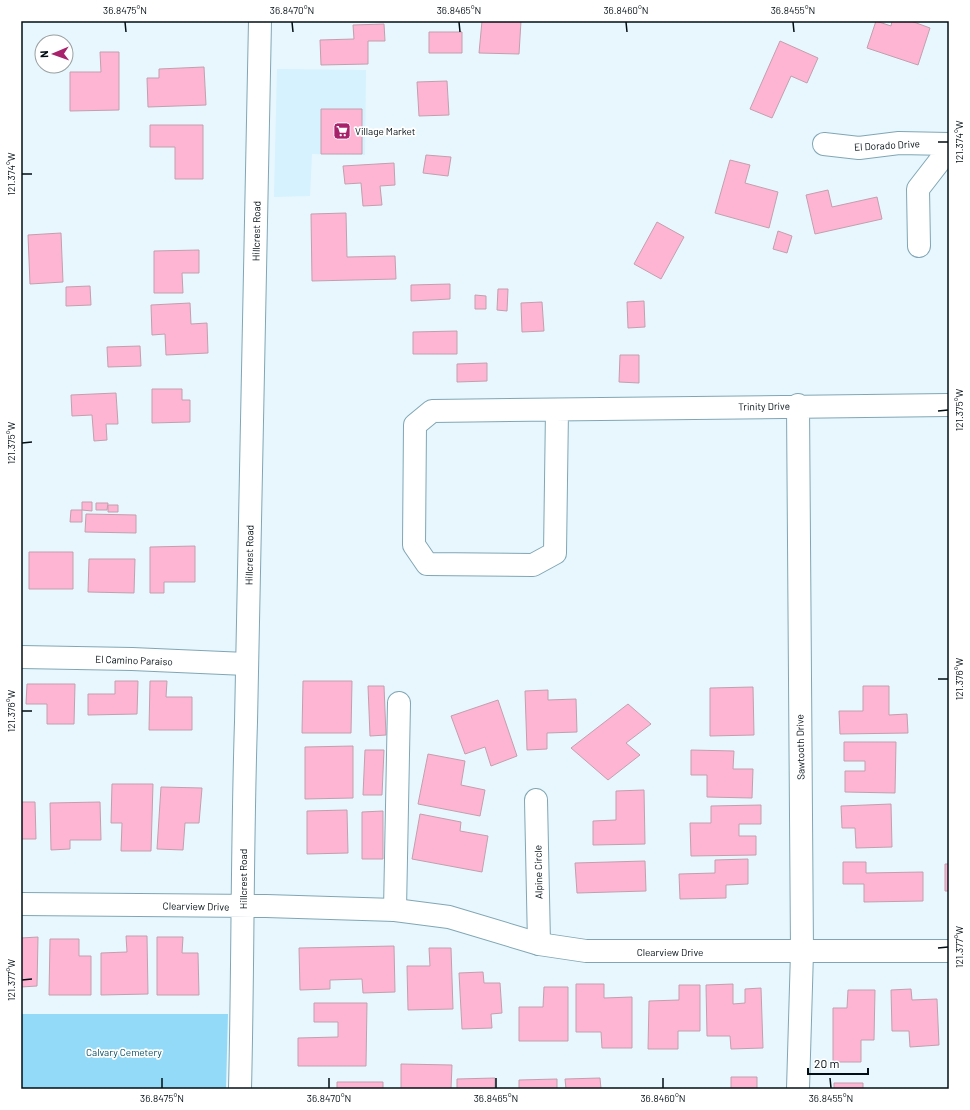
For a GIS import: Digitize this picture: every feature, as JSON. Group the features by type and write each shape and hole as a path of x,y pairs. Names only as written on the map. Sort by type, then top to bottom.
{"street":[{"name":"Hillcrest Road","path":"240,1089 244,906 243,814 260,21"},
{"name":"El Dorado Drive","path":"824,144 859,148 899,143 949,144"},
{"path":"919,246 918,189 949,149"},
{"name":"Trinity Drive","path":"557,410 555,553 533,564 427,564 414,544 415,425 432,411 949,405"},
{"name":"Sawtooth Drive","path":"798,406 802,952 798,1089"},
{"name":"El Camino Paraiso","path":"21,658 132,659 246,664"},
{"path":"395,910 399,703"},
{"name":"Alpine Circle","path":"536,800 539,944"},
{"name":"Clearview Drive","path":"21,904 244,906 395,910 449,917 539,944 586,951 949,951"}],"shaded area":[{"path":"277,69 366,70 365,155 312,154 310,196 274,197"}],"green space":[{"name":"Calvary Cemetery","path":"21,1014 228,1014 226,1089 21,1089"}],"building":[{"path":"482,21 521,21 519,54 479,53"},
{"path":"876,21 891,26 892,21 911,21 930,28 918,65 867,48"},
{"path":"384,24 385,41 368,41 368,64 321,65 320,40 354,39 353,25"},
{"path":"429,32 462,32 462,53 429,53"},
{"path":"780,41 818,58 807,83 791,76 772,118 750,109"},
{"path":"100,52 119,52 119,110 70,111 70,74 74,74 74,72 101,72"},
{"path":"204,67 206,105 148,107 147,78 159,78 159,69"},
{"path":"447,81 449,115 419,116 417,82"},
{"name":"Village Market","path":"321,109 362,109 362,154 321,154"},
{"path":"150,125 203,125 203,179 175,179 175,147 150,147"},
{"path":"426,155 451,157 448,176 423,173"},
{"path":"730,160 750,165 745,183 778,192 769,228 715,213"},
{"path":"394,163 395,185 380,186 382,205 363,206 361,183 345,184 343,166"},
{"path":"828,190 832,207 877,197 882,219 815,234 806,195"},
{"path":"346,213 347,257 395,256 396,279 312,281 311,214"},
{"path":"657,222 684,237 661,279 634,264"},
{"path":"778,231 792,236 787,253 773,249"},
{"path":"61,233 63,282 30,284 28,235"},
{"path":"199,250 199,273 182,273 183,293 154,293 154,251"},
{"path":"450,284 450,299 411,301 411,285"},
{"path":"90,286 91,305 66,306 66,287"},
{"path":"498,289 508,289 507,311 497,310"},
{"path":"475,295 486,296 486,309 475,309"},
{"path":"644,301 645,327 628,328 627,302"},
{"path":"542,302 544,331 522,332 521,303"},
{"path":"190,303 191,324 207,323 208,353 166,355 165,334 152,335 151,305"},
{"path":"457,331 457,354 413,354 413,332"},
{"path":"140,346 141,366 108,367 107,347"},
{"path":"620,355 639,355 639,383 619,382"},
{"path":"487,363 487,381 457,382 457,364"},
{"path":"152,389 182,389 182,400 190,400 190,422 152,423"},
{"path":"116,393 118,424 106,424 107,440 94,441 92,415 72,416 71,395"},
{"path":"82,502 92,502 92,511 82,510"},
{"path":"96,503 108,503 107,510 96,510"},
{"path":"108,505 118,505 118,512 108,512"},
{"path":"71,510 82,510 82,522 70,522"},
{"path":"86,514 136,515 136,533 85,532"},
{"path":"195,546 195,582 164,582 164,593 150,593 150,547"},
{"path":"29,552 73,552 73,589 29,589"},
{"path":"89,559 135,559 134,593 88,592"},
{"path":"115,681 138,681 137,714 88,715 88,694 115,694"},
{"path":"150,681 167,681 166,697 192,697 192,730 149,730"},
{"path":"303,681 352,681 351,733 302,733"},
{"path":"27,684 75,684 74,724 47,724 47,704 26,704"},
{"path":"368,686 384,686 386,735 370,736"},
{"path":"863,686 889,686 889,715 907,714 908,733 840,734 839,711 863,711"},
{"path":"753,687 754,735 710,736 710,688"},
{"path":"548,690 548,700 576,699 577,732 547,733 547,749 527,750 525,691"},
{"path":"498,700 517,756 491,766 485,747 465,754 451,716"},
{"path":"628,704 651,724 626,743 640,755 608,780 571,748"},
{"path":"844,742 896,742 895,793 845,792 845,771 865,771 865,761 844,761"},
{"path":"353,746 353,798 305,799 305,747"},
{"path":"365,750 384,750 382,795 363,795"},
{"path":"691,750 734,751 733,769 753,769 752,798 707,797 707,775 691,775"},
{"path":"428,754 465,761 461,785 485,790 480,816 418,804"},
{"path":"112,784 153,784 151,851 121,851 122,823 111,823"},
{"path":"161,787 202,788 199,823 185,823 183,850 157,849"},
{"path":"644,790 645,844 593,845 593,821 616,820 616,791"},
{"path":"21,802 35,802 36,839 21,839"},
{"path":"100,802 101,840 70,840 70,849 51,850 50,803"},
{"path":"891,804 892,847 856,848 855,828 842,828 841,806"},
{"path":"761,805 761,824 739,824 739,836 756,836 756,855 691,856 690,823 711,823 711,806"},
{"path":"347,810 348,853 307,854 307,811"},
{"path":"383,811 383,859 362,859 362,812"},
{"path":"420,814 461,822 460,831 488,836 482,872 412,859"},
{"path":"748,859 748,884 726,885 726,898 680,899 679,874 715,873 715,860"},
{"path":"645,861 646,891 577,893 575,863"},
{"path":"843,862 866,862 866,873 923,872 923,901 864,902 864,884 843,884"},
{"path":"945,864 949,864 949,891 945,891"},
{"path":"126,936 147,936 148,994 101,995 101,953 127,952"},
{"path":"38,937 37,986 21,987 21,938"},
{"path":"157,937 183,937 182,953 198,953 199,995 157,995"},
{"path":"50,939 79,939 79,956 91,956 91,995 49,995"},
{"path":"394,946 395,992 363,993 362,979 330,980 330,989 300,990 299,948"},
{"path":"429,948 451,948 453,1009 408,1010 407,966 430,966"},
{"path":"483,972 484,983 500,983 502,1013 491,1014 492,1028 462,1029 459,973"},
{"path":"576,984 604,984 604,998 632,997 632,1048 602,1048 601,1032 576,1032"},
{"path":"733,984 733,1004 745,1003 745,989 761,988 763,1048 731,1049 730,1036 707,1036 706,985"},
{"path":"679,985 700,985 700,1031 678,1031 678,1049 648,1049 649,1001 679,1000"},
{"path":"544,987 568,987 568,1041 519,1041 519,1007 543,1007"},
{"path":"911,989 912,1000 937,999 939,1045 910,1047 909,1031 892,1031 891,990"},
{"path":"848,990 875,990 874,1040 861,1040 861,1062 833,1062 833,1008 847,1008"},
{"path":"314,1003 367,1003 366,1066 298,1066 298,1038 338,1037 338,1022 314,1022"},
{"path":"401,1064 452,1065 451,1089 401,1089"},
{"path":"731,1077 757,1077 757,1089 731,1089"},
{"path":"495,1078 495,1089 457,1089 457,1079"},
{"path":"600,1078 601,1089 566,1089 565,1079"},
{"path":"557,1079 557,1089 519,1089 519,1080"},
{"path":"337,1082 383,1082 383,1089 337,1089"},
{"path":"834,1083 863,1083 863,1089 834,1089"}],"place":[{"name":"Village Market","path":"342,131"}]}
